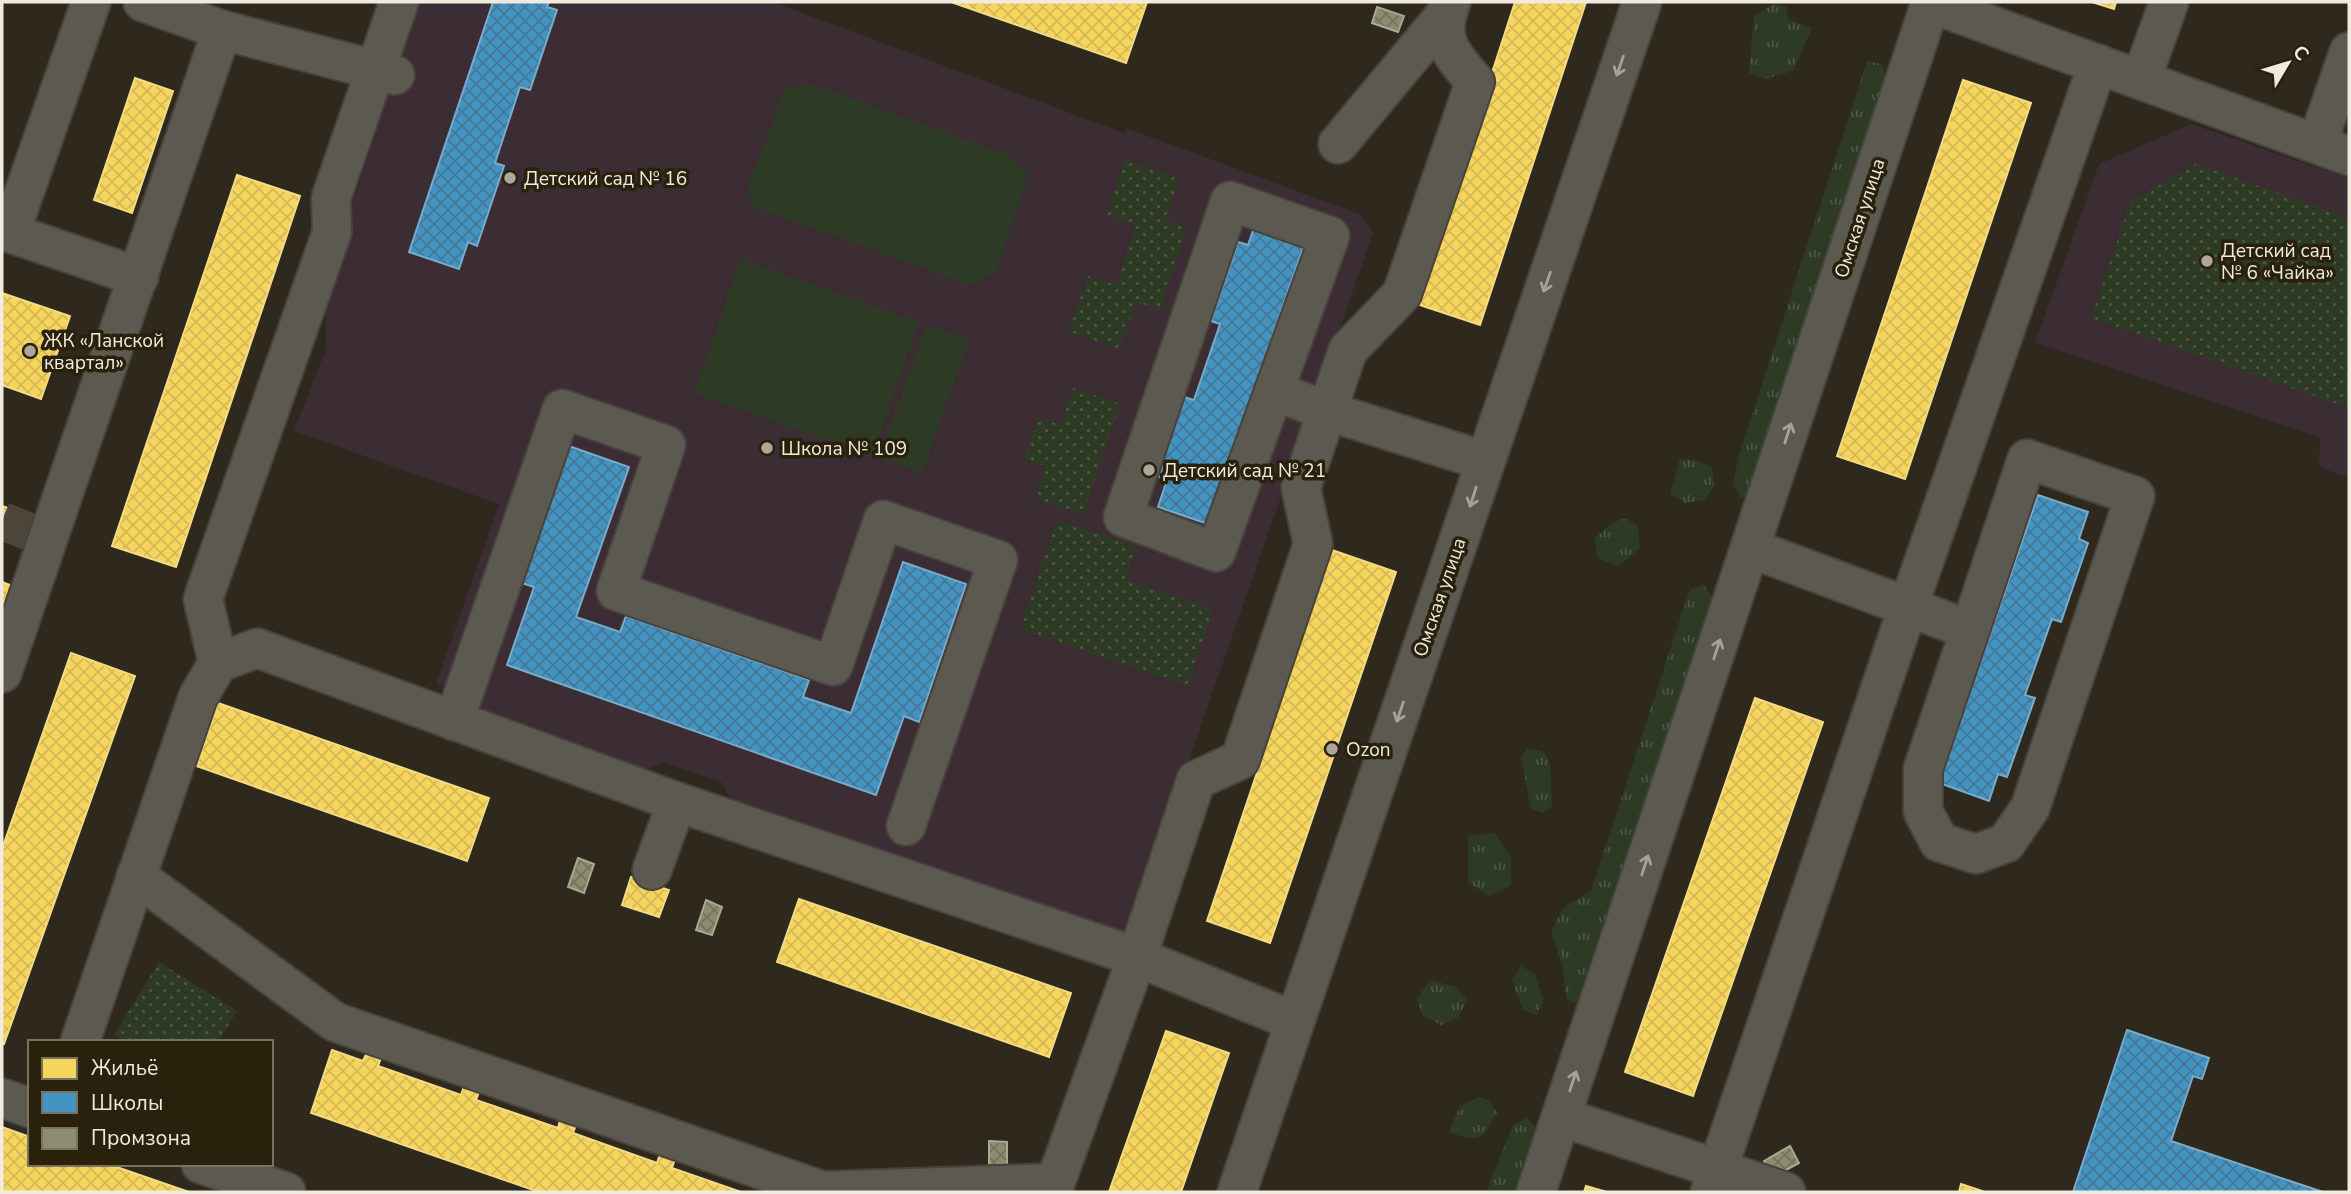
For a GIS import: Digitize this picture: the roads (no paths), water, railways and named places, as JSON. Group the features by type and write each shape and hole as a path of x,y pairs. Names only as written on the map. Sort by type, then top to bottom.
{"street":[{"path":"91,2 10,233 139,276"},
{"path":"143,2 222,30 386,72"},
{"path":"218,663 203,599 332,232 331,198 386,72 399,2"},
{"name":"Омская улица","path":"1237,1192 1642,2"},
{"path":"2141,80 2169,2"},
{"path":"1930,3 2333,150 2349,52"},
{"name":"Омская улица","path":"1536,1192 1930,3"},
{"path":"1338,144 1448,8"},
{"path":"136,876 335,1022 823,1191 1054,1188 1137,957 1196,780 1240,760 1313,544 1301,488 1348,350 1402,294 1475,82 1447,49 1448,8"},
{"path":"2,673 39,535 139,276 222,30"},
{"path":"1714,1180 1908,607 2098,64"},
{"path":"1230,201 1330,236 1274,391 1216,552 1123,517 1230,201"},
{"path":"1274,391 1327,411 1485,461"},
{"path":"454,721 562,409 666,445 616,591 641,600 833,666 883,520 998,560 906,826"},
{"path":"2027,459 2134,496 2030,808 2006,843 1976,854 1939,842 1923,811 1923,769 1970,630 2027,459"},
{"path":"1750,548 1970,630"},
{"path":"81,1040 198,697 218,663 257,648 677,802 1137,957 1294,1021"},
{"path":"652,870 677,802"},
{"path":"2,1098 28,1107"},
{"path":"1561,1117 1714,1180 1787,1192"},
{"path":"207,1166 286,1192"}],"tunnel":[{"path":"2,521 30,532"}],"place":[{"name":"Детский сад № 16","path":"510,178"},
{"name":"Детский сад № 6 «Чайка»","path":"2207,261"},
{"name":"ЖК «Ланской квартал»","path":"30,351"},
{"name":"Школа № 109","path":"767,448"},
{"name":"Детский сад № 21","path":"1149,470"},
{"name":"Ozon","path":"1332,749"}]}
